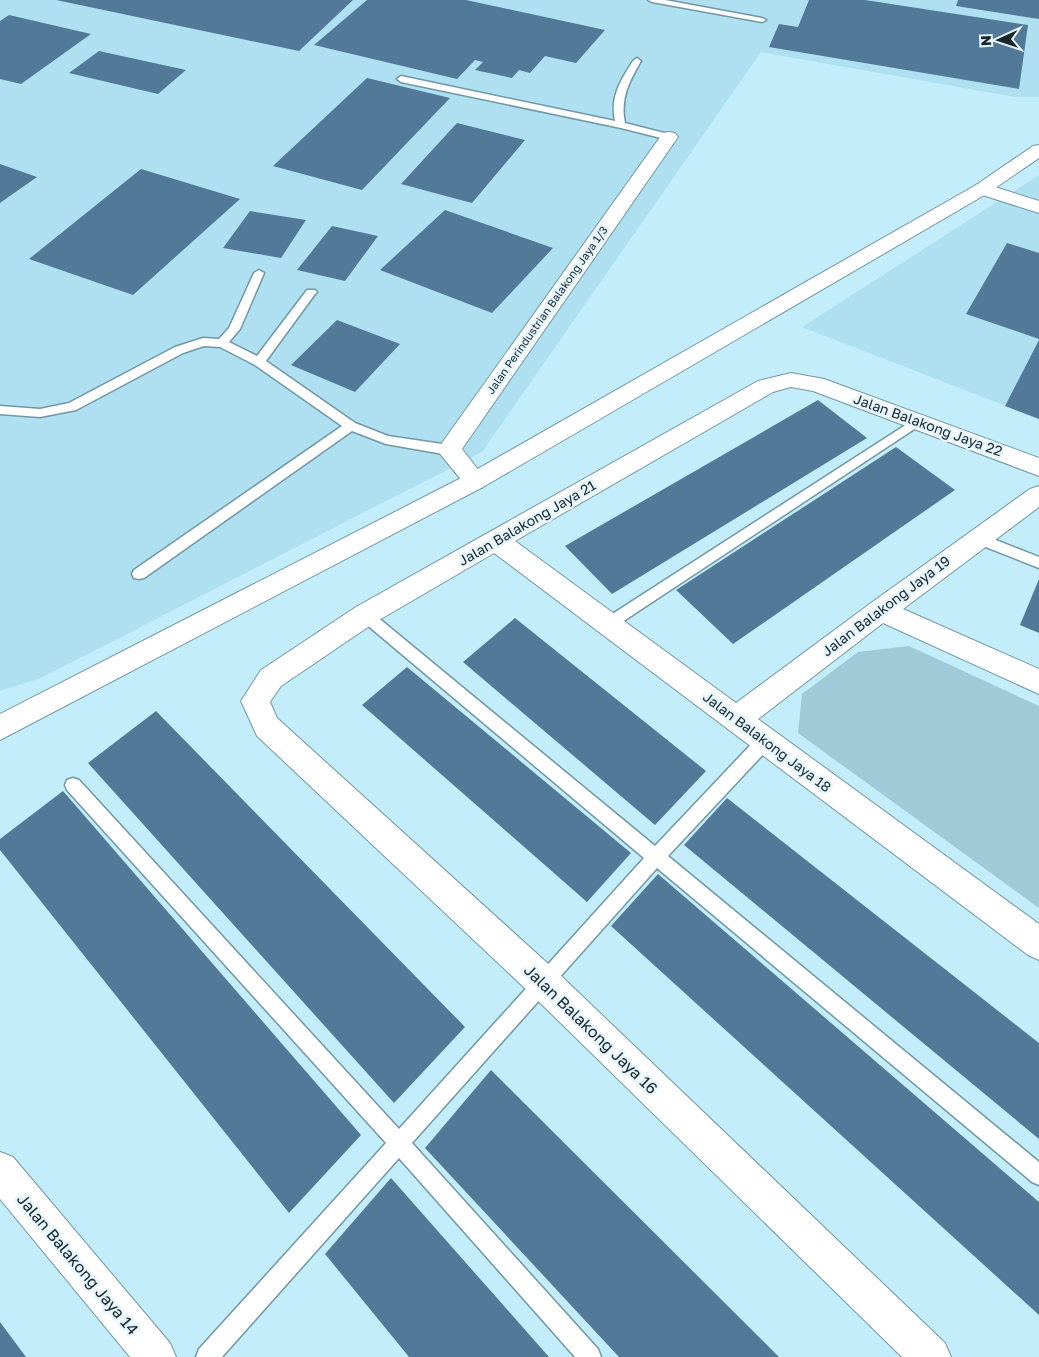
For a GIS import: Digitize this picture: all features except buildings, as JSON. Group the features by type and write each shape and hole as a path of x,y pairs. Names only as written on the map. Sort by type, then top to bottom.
{"street":[{"name":"Jalan Perindustrian Balakong Jaya 1/3","path":"449,450 669,137"},
{"path":"0,728 475,481 982,189 1039,150"},
{"path":"982,189 1039,207"},
{"name":"Jalan Balakong Jaya 21","path":"256,701 271,678 365,615 766,386 791,380 816,384"},
{"name":"Jalan Balakong Jaya 22","path":"816,384 1039,467"},
{"path":"449,450 475,481"},
{"name":"Jalan Balakong Jaya 19","path":"736,719 880,610 1039,495"},
{"name":"Jalan Balakong Jaya 18","path":"496,541 1039,944"},
{"path":"880,610 1039,682"},
{"name":"Jalan Balakong Jaya 16","path":"256,701 267,727 543,982 930,1357"},
{"name":"Jalan Balakong Jaya 14","path":"0,1170 156,1357"}],"lane":[{"path":"652,0 762,20"},
{"path":"621,125 618,112 619,92 637,61"},
{"path":"401,79 621,125 669,137"},
{"path":"222,342 234,329 259,273"},
{"path":"259,362 310,292"},
{"path":"0,410 40,413 72,407 179,350 203,342 222,342 259,362 351,426 386,440 449,450"},
{"path":"608,624 918,421"},
{"path":"139,574 351,426"},
{"path":"978,538 1039,563"},
{"path":"365,615 1039,1175"},
{"path":"206,1357 656,857 765,740"},
{"path":"72,785 399,1143 590,1357"}],"shaded area":[{"path":"0,0 1039,0 1039,97 1015,97 761,52 482,452 41,678 0,691"},
{"path":"1039,175 1039,419 802,327"},
{"path":"909,646 1039,706 1039,908 798,733 802,694 858,652"}]}
